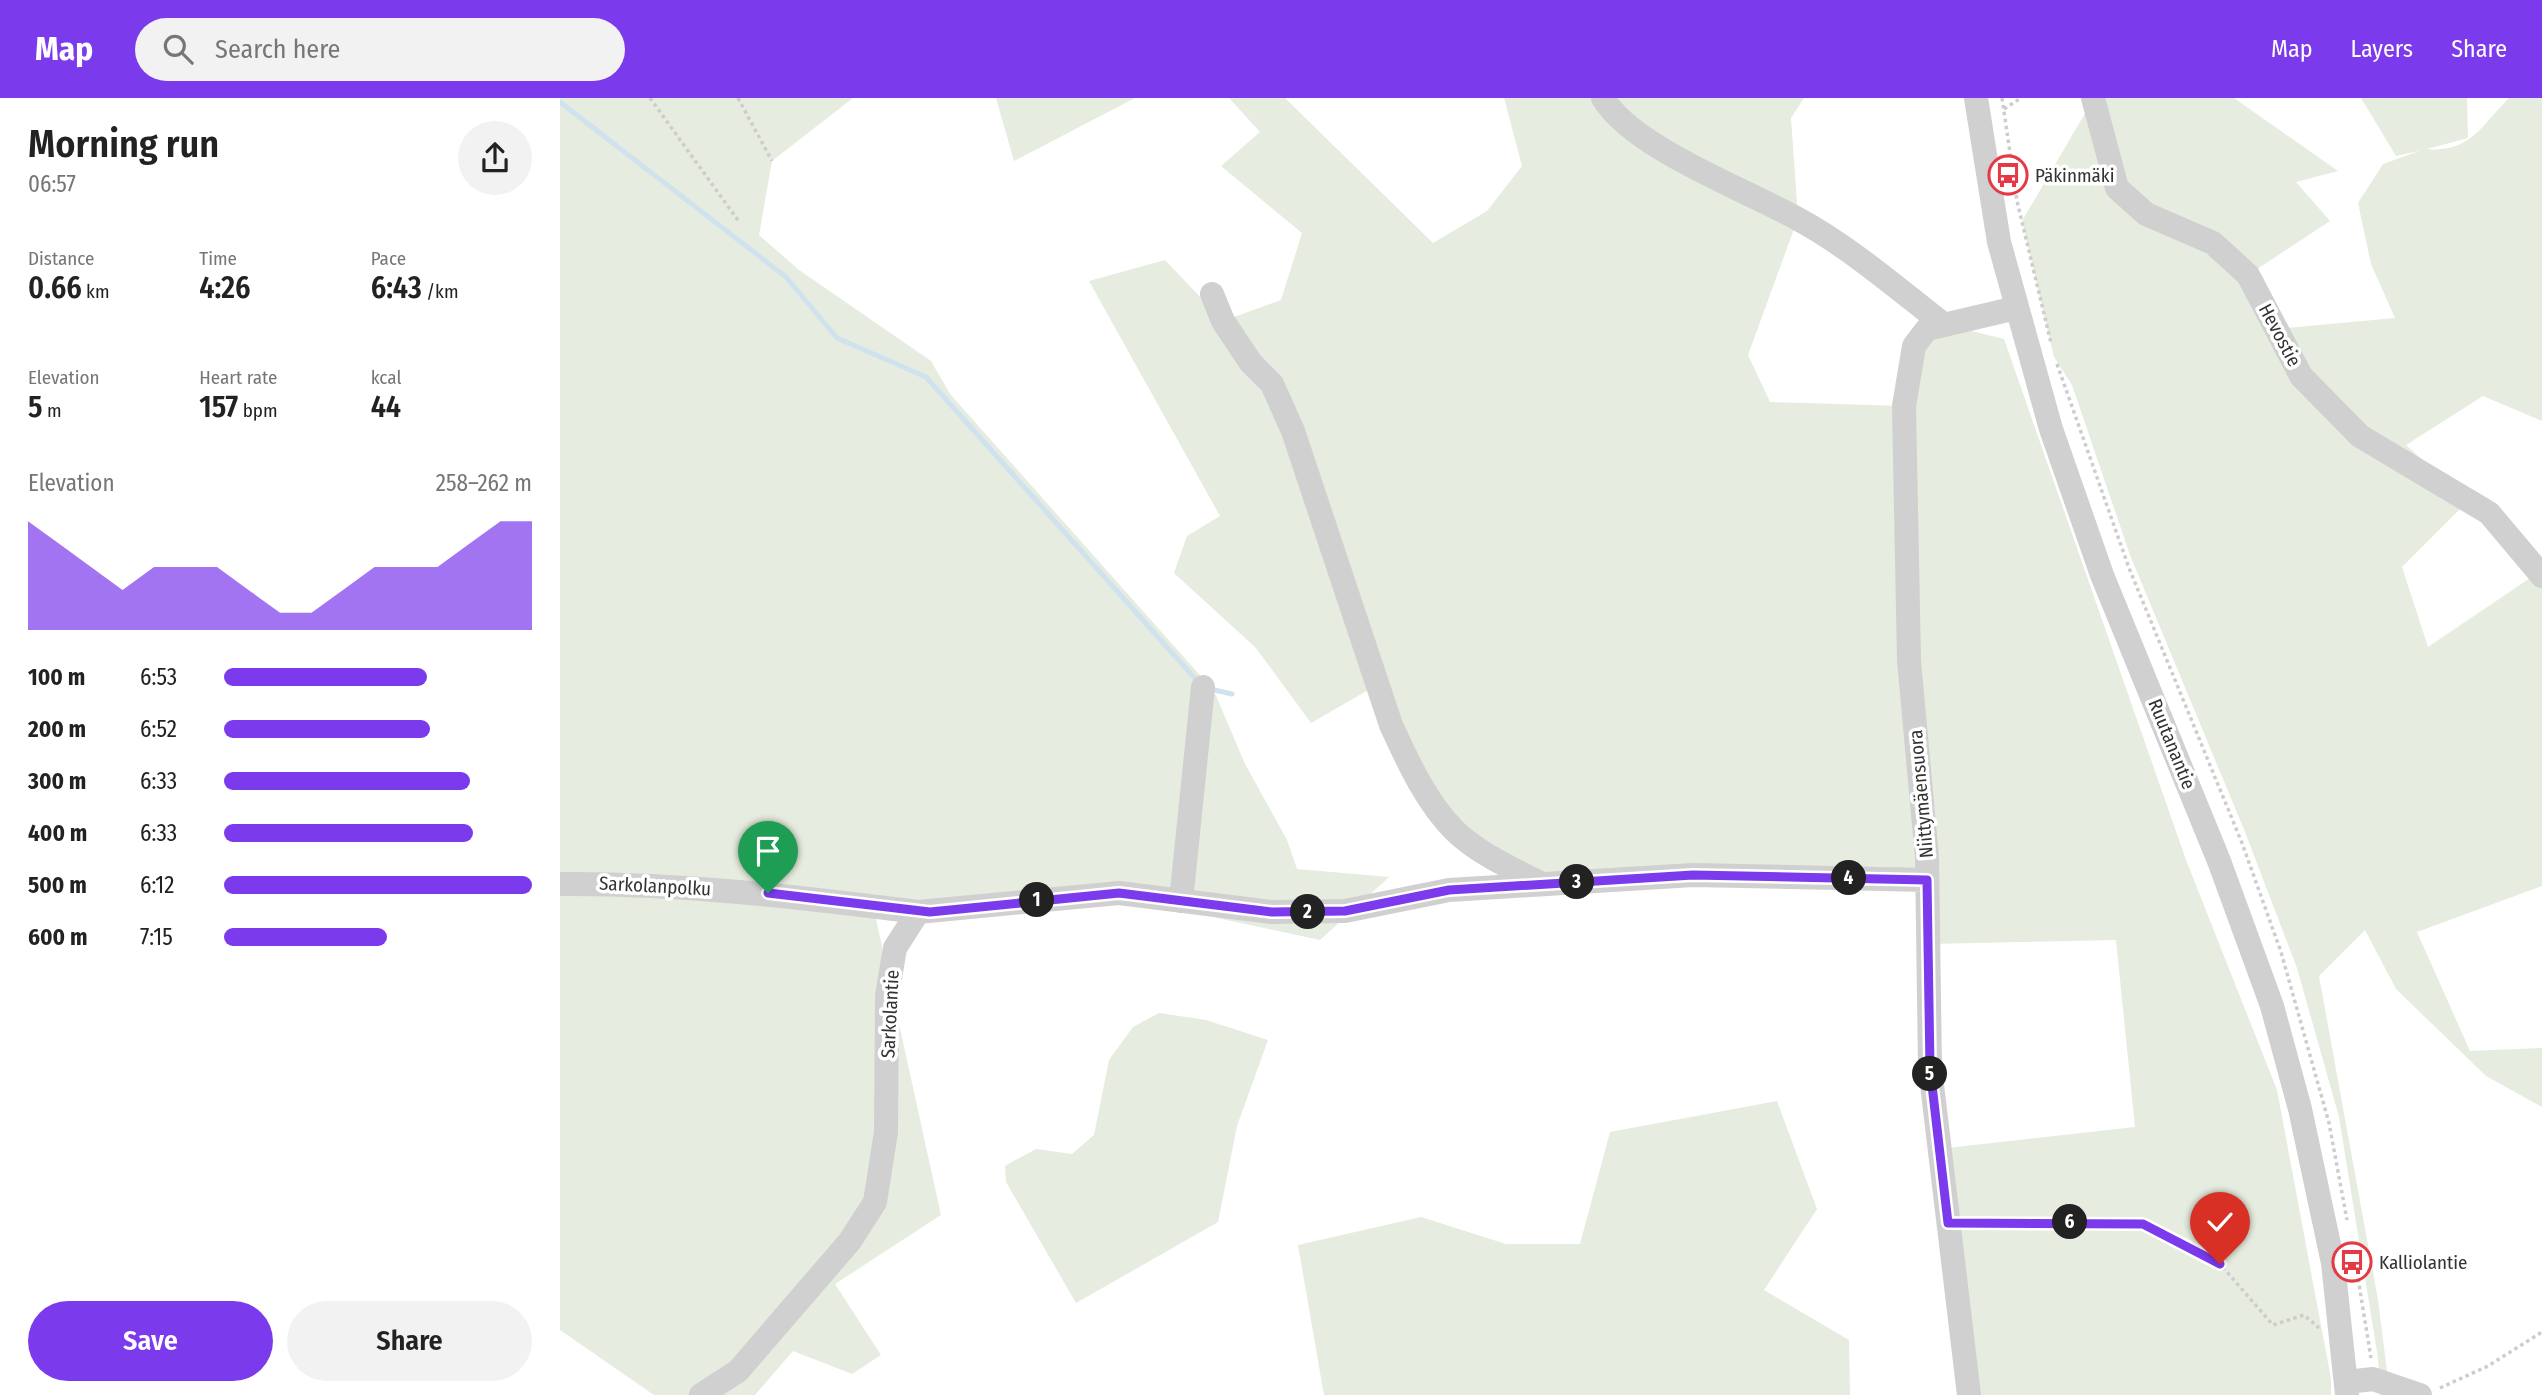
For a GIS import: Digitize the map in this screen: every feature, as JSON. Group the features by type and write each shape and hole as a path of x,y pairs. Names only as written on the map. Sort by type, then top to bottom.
{"street":[{"path":"1603,98 1632,130 1728,185 1798,218 1943,324"},
{"name":"Ruutanantie","path":"1976,98 1997,229 2016,308 2051,429 2102,575 2219,861 2272,1006 2300,1109 2333,1263 2347,1388"},
{"name":"Hevostie","path":"2092,98 2117,188 2146,214 2213,243 2248,275 2301,376 2360,436 2489,513 2542,576"},
{"path":"1212,294 1223,321 1251,363 1272,384 1293,431 1391,725 1428,797 1455,831 1488,856 1543,884"},
{"name":"Niittymäensuora","path":"1969,1395 1930,1068 1927,880 1909,661 1904,406 1914,346 1927,329 2016,308"},
{"path":"1181,901 1203,687"},
{"path":"918,912 1119,893 1272,912 1345,911 1449,890 1693,875 1927,880"},
{"name":"Sarkolanpolku","path":"560,884 656,884 768,893 918,912"},
{"name":"Sarkolantie","path":"701,1395 738,1371 850,1241 875,1202 886,1132 887,996 895,948 918,912"},
{"path":"2347,1388 2381,1381 2429,1392"}],"path":[{"path":"650,98 740,223"},
{"path":"738,98 772,161"},
{"path":"2004,109 2021,98"},
{"path":"1948,1223 2143,1224 2220,1264 2273,1325 2304,1315 2342,1347"},
{"path":"2429,1392 2488,1366 2542,1332"}],"shaded area":[{"path":"560,98 853,98 772,161 759,235 799,270 931,361 950,394 1214,691 1245,764 1287,840 1297,869 1389,877 1320,940 1138,901 874,910 941,1215 835,1284 881,1355 852,1374 793,1351 755,1395 654,1395 560,1330"},
{"path":"996,98 1135,98 1014,161"},
{"path":"1229,98 1285,98 1433,243 1487,211 1522,166 1504,98 1804,98 1791,118 1798,218 1748,355 1770,402 1903,406 1914,346 1943,324 2004,339 2186,860 2277,1090 2331,1379 2331,1395 1969,1395 1939,1149 2135,1127 2116,940 1928,944 1927,881 1543,884 1455,831 1377,685 1311,723 1256,648 1174,573 1187,536 1220,516 1089,281 1165,260 1223,321 1281,300 1302,233 1221,166 1260,132"},
{"path":"2094,98 2234,98 2338,171 2296,182 2330,221 2248,275 2276,329 2395,318 2371,264 2358,203 2383,164 2419,151 2396,156 2361,98 2467,98 2468,138 2427,149 2442,149 2465,142 2483,127 2509,98 2542,98 2542,421 2483,396 2406,445 2468,501 2402,567 2428,647 2542,570 2542,886 2417,932 2470,1051 2542,1048 2542,1107 2486,1076 2396,989 2365,930 2319,976 2378,1300 2390,1395 2380,1395 2378,1358 2339,1117 2297,968 2245,832 2130,555 2072,385 2054,357 2022,221"},
{"path":"1159,1013 1206,1020 1268,1040 1237,1126 1218,1222 1076,1303 1006,1182 1005,1166 1036,1149 1072,1154 1094,1135 1109,1060 1133,1027"},
{"path":"1777,1101 1817,1209 1764,1290 1849,1340 1850,1395 1324,1395 1298,1245 1421,1217 1506,1244 1580,1244 1610,1132"}],"waterway":[{"path":"560,102 786,277 837,338 926,377 1199,683"},
{"path":"1210,689 1232,694"}],"place":[{"name":"Päkinmäki","path":"2008,175"},
{"name":"Kalliolantie","path":"2352,1262"}],"route":[{"path":"768,893 918,912 1119,893 1272,912 1345,911 1449,890 1693,875 1927,880 1930,1068 1948,1223 2030,1221 2143,1224 2220,1264"}]}
